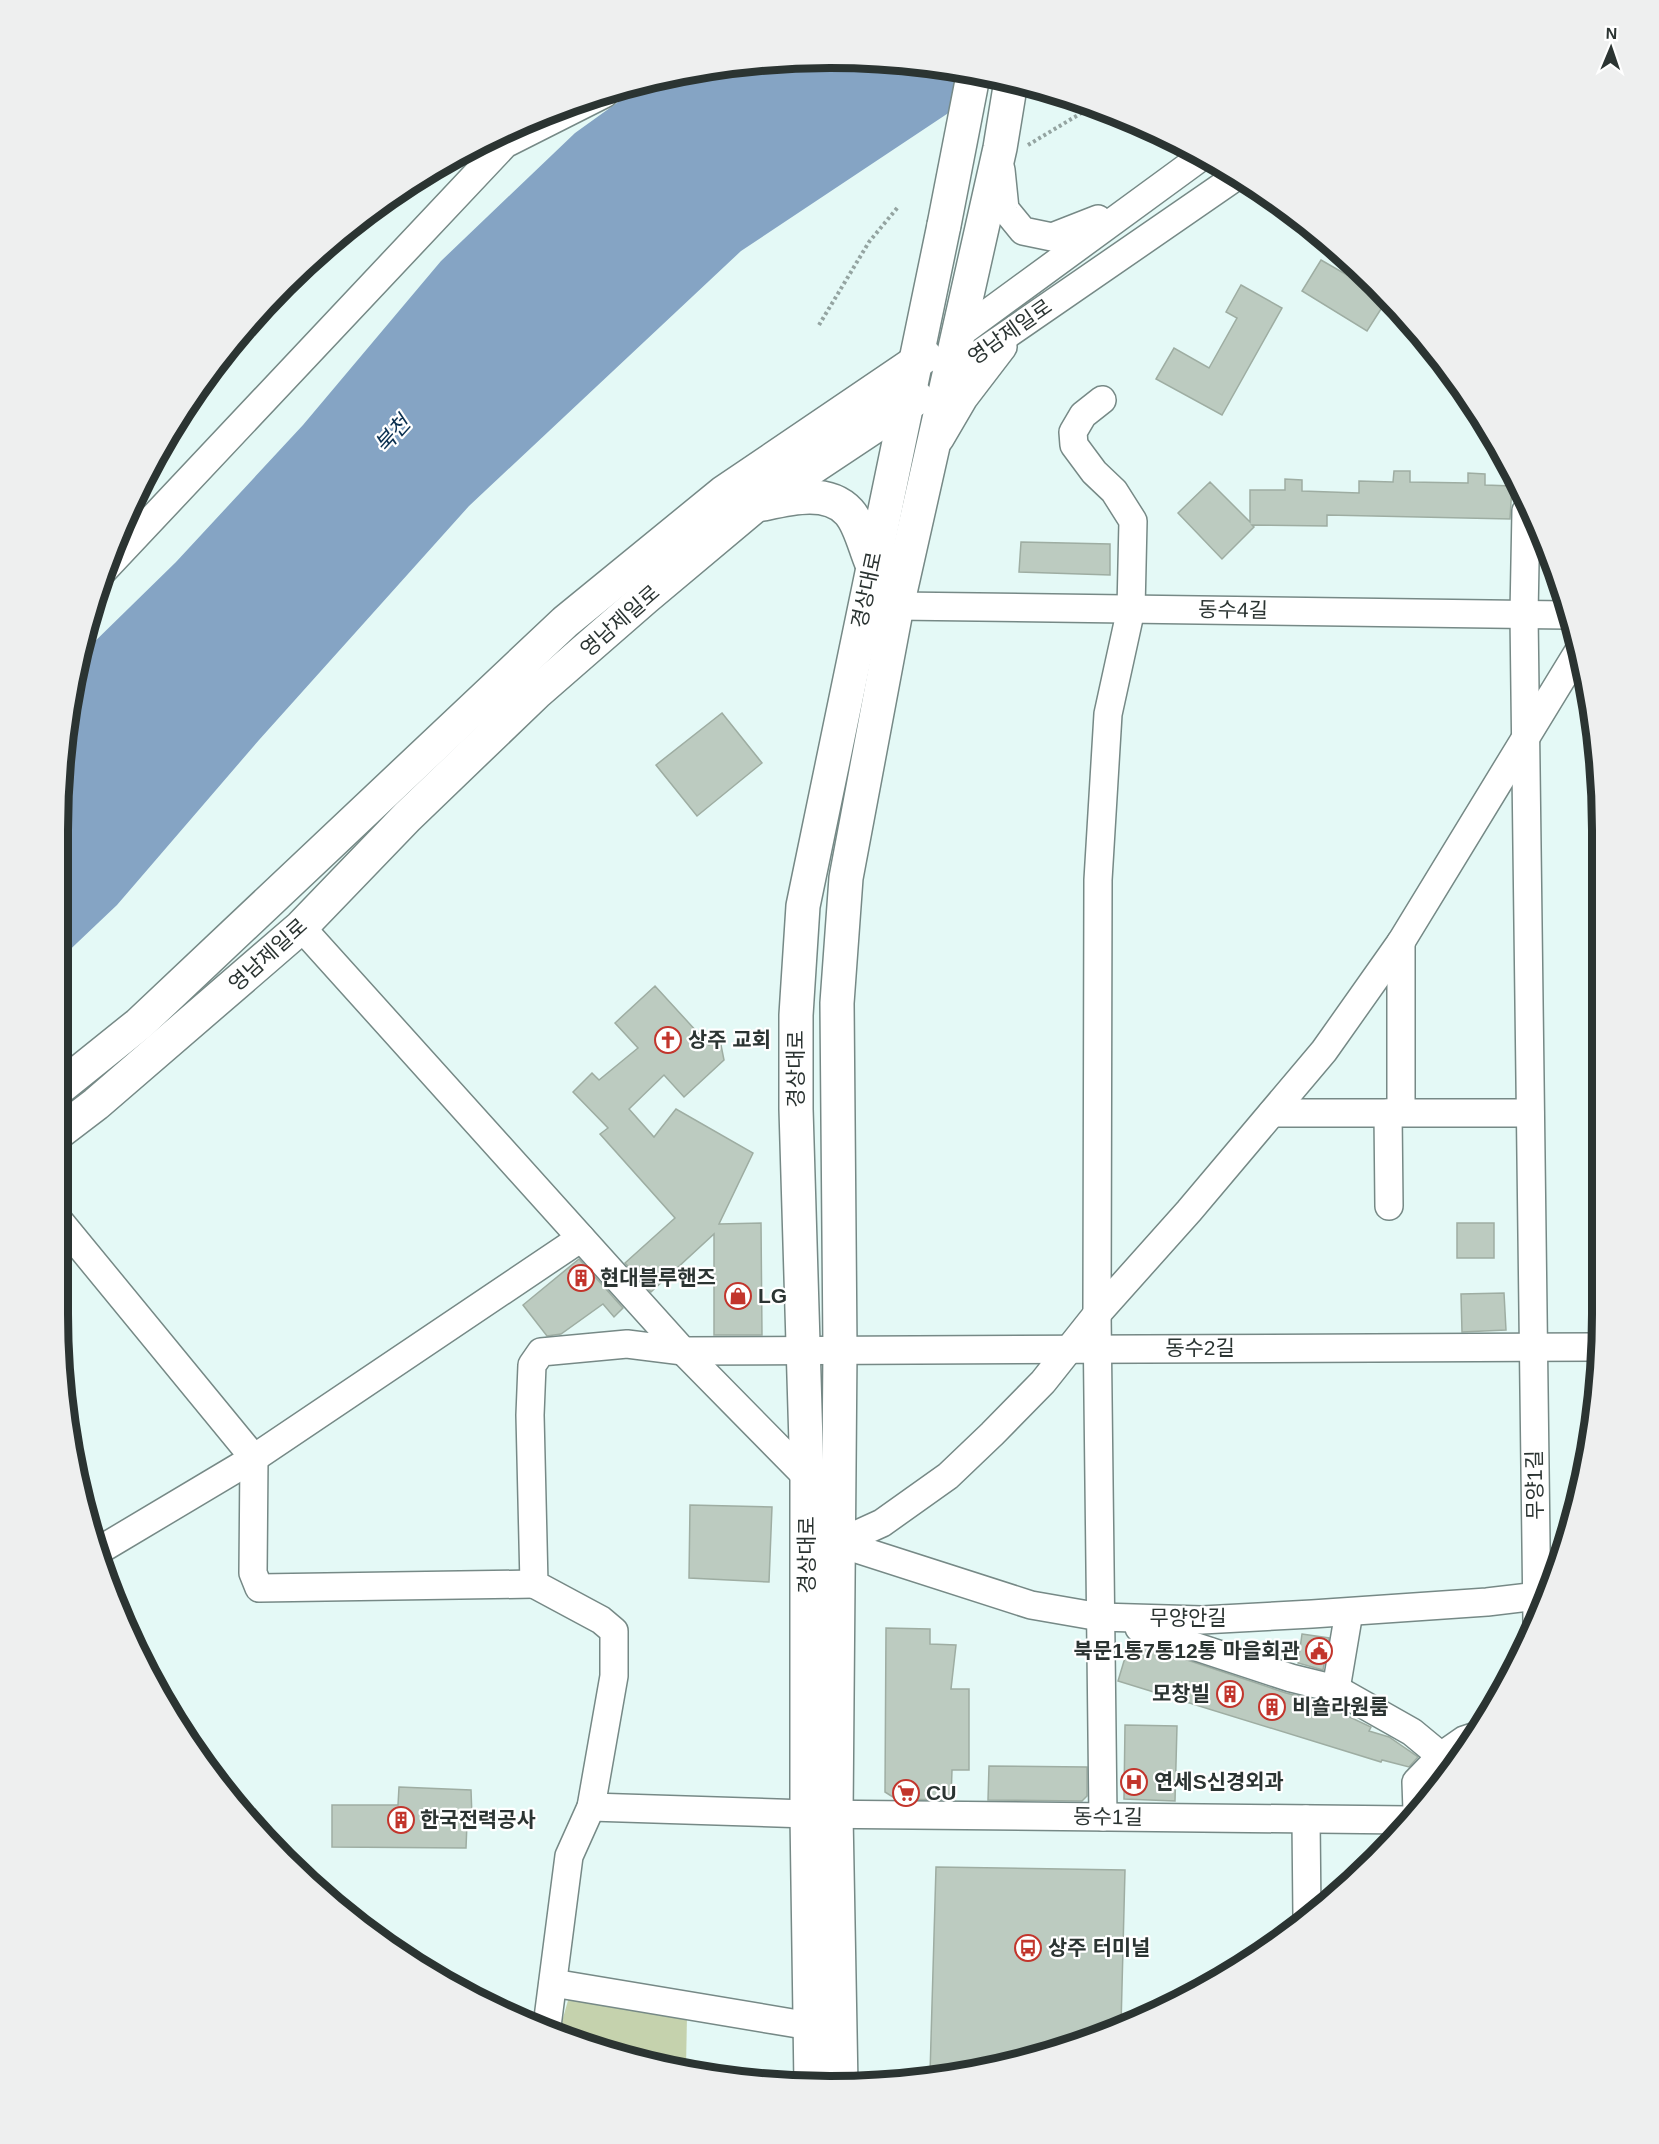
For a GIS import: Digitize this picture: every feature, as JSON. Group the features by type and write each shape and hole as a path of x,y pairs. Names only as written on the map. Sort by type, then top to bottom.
{"main road":[{"name":"경상대로","path":"840,2076 822,1814 807,1477 805,1349 796,1109 796,1016 803,906 972,81"},
{"name":"경상대로","path":"811,2076 810,2026 838,1543 840,1349 837,1003 846,878 897,606 959,334 1011,148 1011,89"},
{"name":"영남제일로","path":"68,1081 140,1023 566,622 723,493 804,436 959,334"},
{"name":"영남제일로","path":"68,1125 96,1104 301,927 407,817 536,693 756,505 950,374"},
{"path":"756,505 813,497 836,500 850,513 872,564"}],"street":[{"path":"121,551 505,144 549,122"},
{"path":"1011,148 1005,209 1023,231 1052,237 1130,207"},
{"name":"영남제일로","path":"959,334 1130,207 1195,162"},
{"name":"영남제일로","path":"950,374 1229,182"},
{"path":"932,453 964,398 1023,324"},
{"path":"1102,400 1083,415 1073,432 1074,445 1094,472 1114,491 1132,521 1131,609 1108,714 1098,880 1097,1314 1103,1817"},
{"name":"무양1길","path":"1526,521 1524,614 1533,1348 1540,1589"},
{"name":"동수4길","path":"897,606 1561,615"},
{"path":"838,1543 882,1523 948,1476 1043,1382 1097,1314 1324,1051 1401,942 1572,661"},
{"path":"301,927 683,1351 807,1477"},
{"path":"1389,1206 1401,942"},
{"path":"1272,1113 1530,1113"},
{"path":"68,1231 254,1458 254,1573 259,1588 534,1584 601,1620 614,1631 614,1676 591,1807 569,1856 548,2022"},
{"path":"104,1547 254,1458 581,1238"},
{"name":"동수2길","path":"534,1584 530,1415 532,1365 541,1352 627,1344 683,1351 1591,1347"},
{"name":"무양안길","path":"838,1543 1031,1605 1101,1617 1202,1620 1533,1605"},
{"path":"1336,1689 1349,1612"},
{"path":"1101,1617 1177,1639 1291,1678 1336,1689 1412,1732 1441,1756"},
{"path":"1417,1799 1416,1782 1441,1756 1459,1743"},
{"name":"동수1길","path":"591,1807 822,1814 1399,1820"},
{"path":"1306,1819 1307,1908"},
{"path":"553,1983 810,2026"}],"path":[{"path":"1011,148 1083,111"},
{"path":"819,325 869,242 898,207"}],"green space":[{"path":"569,1997 687,2016 686,2063 632,2051 561,2027"}],"water":[{"name":"북천","path":"780,69 879,69 929,74 991,85 741,251 469,506 259,740 117,905 68,952 69,780 74,730 90,646 176,562 303,425 441,261 575,133 630,94 730,74"}],"building":[{"path":"1321,260 1347,275 1348,273 1383,306 1367,331 1302,291"},
{"path":"1241,285 1282,308 1222,415 1156,379 1174,348 1209,368 1237,318 1226,312"},
{"path":"1394,471 1410,471 1410,482 1468,483 1468,473 1485,474 1485,485 1510,486 1512,490 1510,519 1327,515 1327,526 1252,525 1254,527 1222,559 1178,513 1210,482 1250,522 1250,490 1285,490 1285,479 1302,480 1302,491 1359,493 1359,481 1393,482"},
{"path":"1021,542 1110,544 1110,575 1019,572"},
{"path":"722,713 762,763 697,816 656,765"},
{"path":"655,986 709,1045 719,1035 724,1060 684,1097 664,1075 629,1109 654,1137 676,1109 753,1153 719,1224 761,1223 762,1335 714,1335 714,1234 651,1292 625,1263 675,1218 600,1134 608,1128 573,1092 592,1073 599,1080 638,1048 615,1023"},
{"path":"1457,1223 1494,1223 1494,1258 1457,1258"},
{"name":"현대블루핸즈","path":"579,1259 623,1308 614,1317 603,1304 561,1334 547,1336 523,1305"},
{"path":"1504,1293 1506,1330 1462,1332 1461,1294"},
{"path":"690,1505 772,1507 769,1582 689,1578"},
{"path":"886,1628 930,1629 930,1644 956,1645 951,1689 969,1689 969,1770 952,1770 951,1800 896,1799 885,1792"},
{"name":"북문1통7통12통 마을회관","path":"1302,1634 1329,1638 1323,1670 1298,1663"},
{"path":"1130,1641 1286,1693 1330,1704 1338,1708 1337,1711 1371,1727 1369,1731 1389,1737 1418,1757 1409,1767 1382,1760 1381,1762 1118,1681"},
{"path":"1125,1725 1177,1726 1175,1801 1124,1799"},
{"path":"989,1766 1087,1767 1087,1796 1082,1801 988,1800"},
{"name":"한국전력공사","path":"399,1787 471,1790 472,1817 467,1823 466,1848 332,1847 332,1805 398,1805"},
{"name":"상주 터미널","path":"936,1867 1125,1870 1121,2018 1027,2051 930,2070"}],"place":[{"name":"상주 교회","path":"668,1040"},
{"name":"현대블루핸즈","path":"581,1278"},
{"name":"LG","path":"738,1296"},
{"name":"북문1통7통12통 마을회관","path":"1319,1651"},
{"name":"모창빌","path":"1230,1694"},
{"name":"비숄라원룸","path":"1272,1707"},
{"name":"연세S신경외과","path":"1134,1782"},
{"name":"CU","path":"906,1793"},
{"name":"한국전력공사","path":"401,1820"},
{"name":"상주 터미널","path":"1028,1948"}]}
